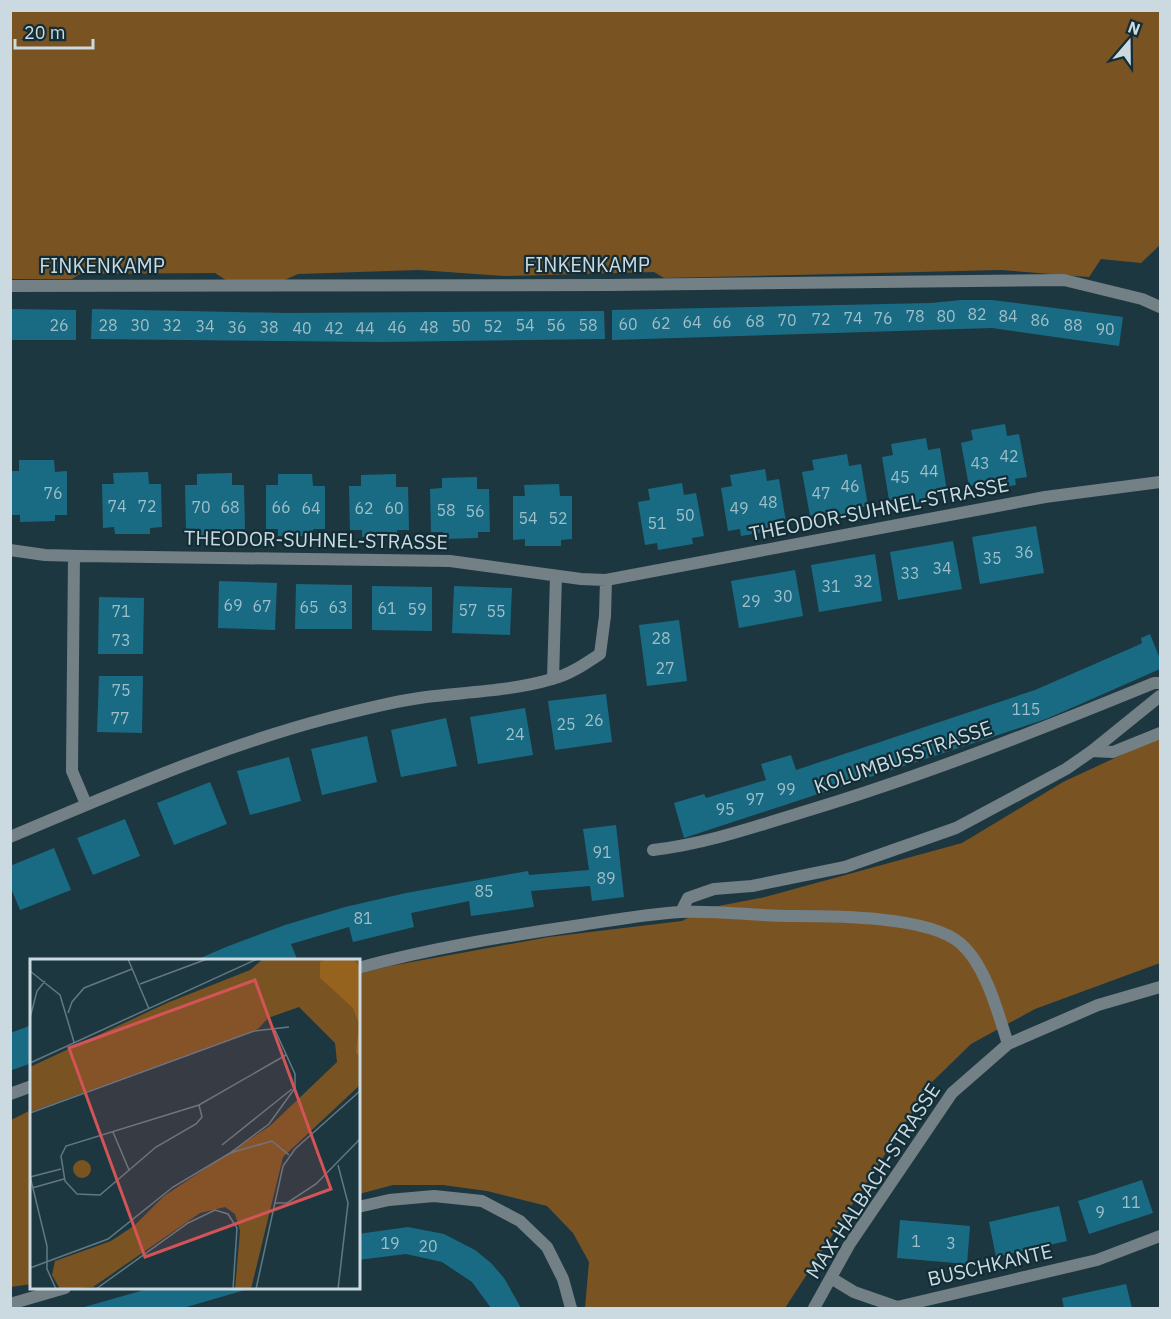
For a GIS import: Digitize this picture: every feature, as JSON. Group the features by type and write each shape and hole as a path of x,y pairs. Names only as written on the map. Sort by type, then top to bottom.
{"street":[{"name":"FINKENKAMP","path":"10,286 610,285 1064,280 1142,299 1161,307"},
{"name":"THEODOR-SUHNEL-STRASSE","path":"10,550 74,556 450,561 556,576 606,580 1045,497 1161,482"},
{"path":"74,556 72,771 86,804"},
{"path":"552,679 556,576"},
{"path":"10,837 86,804 228,748 285,730 423,698 552,679 577,669 600,654 605,616 606,580"},
{"name":"KOLUMBUSSTRASSE","path":"653,850 703,843 836,802 955,761 1154,683 1161,683"},
{"path":"681,912 688,898 714,889 752,886 844,867 956,828 1056,774 1092,751 1161,696"},
{"path":"1092,751 1113,752 1161,733"},
{"path":"360,967 387,960 532,932 681,912 850,917 896,922 942,931 960,943 972,956 994,1002 1008,1044"},
{"name":"MAX-HALBACH-STRASSE","path":"814,1308 849,1245 952,1093 1008,1044 1098,1005 1161,987"},
{"path":"10,1094 30,1087"},
{"path":"360,1207 389,1200 434,1196 482,1201 520,1221 547,1247 563,1279 571,1308"},
{"name":"BUSCHKANTE","path":"831,1278 854,1292 897,1307 1097,1260 1161,1236"},
{"path":"10,1304 59,1289"}],"shaded area":[{"path":"11,11 1160,11 1160,245 1141,263 1101,259 1089,277 1001,270 664,278 654,272 504,276 419,270 298,274 280,282 229,282 215,273 80,274 72,279 11,279"},
{"path":"1160,737 1160,963 1035,1009 971,1044 932,1082 785,1308 585,1308 589,1262 573,1233 547,1206 487,1191 443,1185 393,1185 360,1194 360,974 549,937 682,921 708,908 765,897 962,843 1063,782"},
{"path":"30,1110 30,1284 11,1287 11,1120"}],"building":[{"path":"992,300 1123,317 1119,346 992,328 612,340 612,310 931,303"},
{"path":"10,309 76,310 76,340 10,340"},
{"path":"92,309 286,313 604,311 605,339 381,342 91,339"},
{"path":"1005,424 1007,436 1019,434 1027,477 1015,479 1016,485 981,491 980,484 969,486 961,443 973,440 971,430"},
{"path":"926,438 928,450 940,448 947,491 936,493 937,499 902,505 901,498 889,500 882,457 893,455 891,444"},
{"path":"847,454 849,466 861,464 868,506 856,508 857,515 823,520 821,514 810,516 802,472 814,470 812,460"},
{"path":"19,460 54,460 55,472 67,471 67,515 55,515 55,521 20,522 20,515 10,515 10,471 19,471"},
{"path":"765,469 767,481 779,479 786,522 774,524 775,530 741,536 740,529 728,531 721,488 732,486 730,475"},
{"path":"148,472 149,484 161,484 162,527 150,528 150,534 115,534 114,527 103,528 102,484 114,484 113,473"},
{"path":"232,473 232,485 244,485 245,529 233,529 233,535 198,536 198,529 186,529 185,485 197,485 197,474"},
{"path":"278,474 312,474 313,486 325,486 325,529 313,529 314,536 278,536 278,529 266,529 266,485 278,485"},
{"path":"396,474 396,487 408,487 409,530 397,530 397,536 362,537 362,530 350,530 349,486 361,486 361,475"},
{"path":"477,477 477,489 489,489 490,532 478,532 478,538 443,539 443,532 431,532 430,489 442,488 442,478"},
{"path":"682,483 684,495 696,493 704,536 692,538 693,544 658,550 657,543 645,545 638,502 650,500 648,489"},
{"path":"559,484 560,496 572,496 572,539 561,540 561,546 525,546 525,539 513,540 513,496 525,496 524,485"},
{"path":"1036,526 1044,573 980,584 972,537"},
{"path":"953,541 962,589 898,600 890,552"},
{"path":"875,554 882,601 819,612 811,565"},
{"path":"795,570 803,616 739,628 731,581"},
{"path":"219,581 277,583 275,630 218,628"},
{"path":"296,584 352,585 352,629 295,629"},
{"path":"372,586 432,587 432,631 372,630"},
{"path":"454,586 512,588 510,635 452,633"},
{"path":"99,597 144,598 143,654 98,654"},
{"path":"679,620 687,681 647,686 639,625"},
{"path":"1150,634 1160,659 1160,669 1076,706 1046,719 684,838 674,803 704,794 706,798 766,780 761,764 791,755 796,770 871,745 1035,690 1136,646 1142,643 1141,638"},
{"path":"99,676 143,676 142,733 97,732"},
{"path":"606,694 612,742 555,750 548,701"},
{"path":"525,708 533,755 478,764 470,717"},
{"path":"446,718 457,766 401,777 391,730"},
{"path":"367,736 377,782 322,795 311,749"},
{"path":"289,757 301,801 250,815 237,771"},
{"path":"210,782 227,824 174,845 157,803"},
{"path":"125,819 140,856 93,875 77,838"},
{"path":"616,825 624,897 592,901 590,886 531,891 534,907 471,916 469,901 411,913 414,927 353,942 349,927 291,944 297,959 198,959 285,925 345,907 406,893 528,871 529,875 589,870 583,829"},
{"path":"54,848 71,890 20,910 10,886 10,866"},
{"path":"30,1026 30,1064 12,1070 10,1065 10,1033"},
{"path":"1142,1180 1153,1213 1089,1234 1078,1201"},
{"path":"1059,1206 1067,1241 996,1257 989,1222"},
{"path":"900,1220 970,1226 967,1264 897,1258"},
{"path":"408,1227 444,1234 475,1250 491,1263 504,1278 521,1308 491,1308 472,1282 442,1262 406,1254 360,1260 360,1234"},
{"path":"1126,1284 1132,1308 1064,1308 1062,1298"},
{"path":"148,1289 249,1289 183,1308 81,1308"}]}
